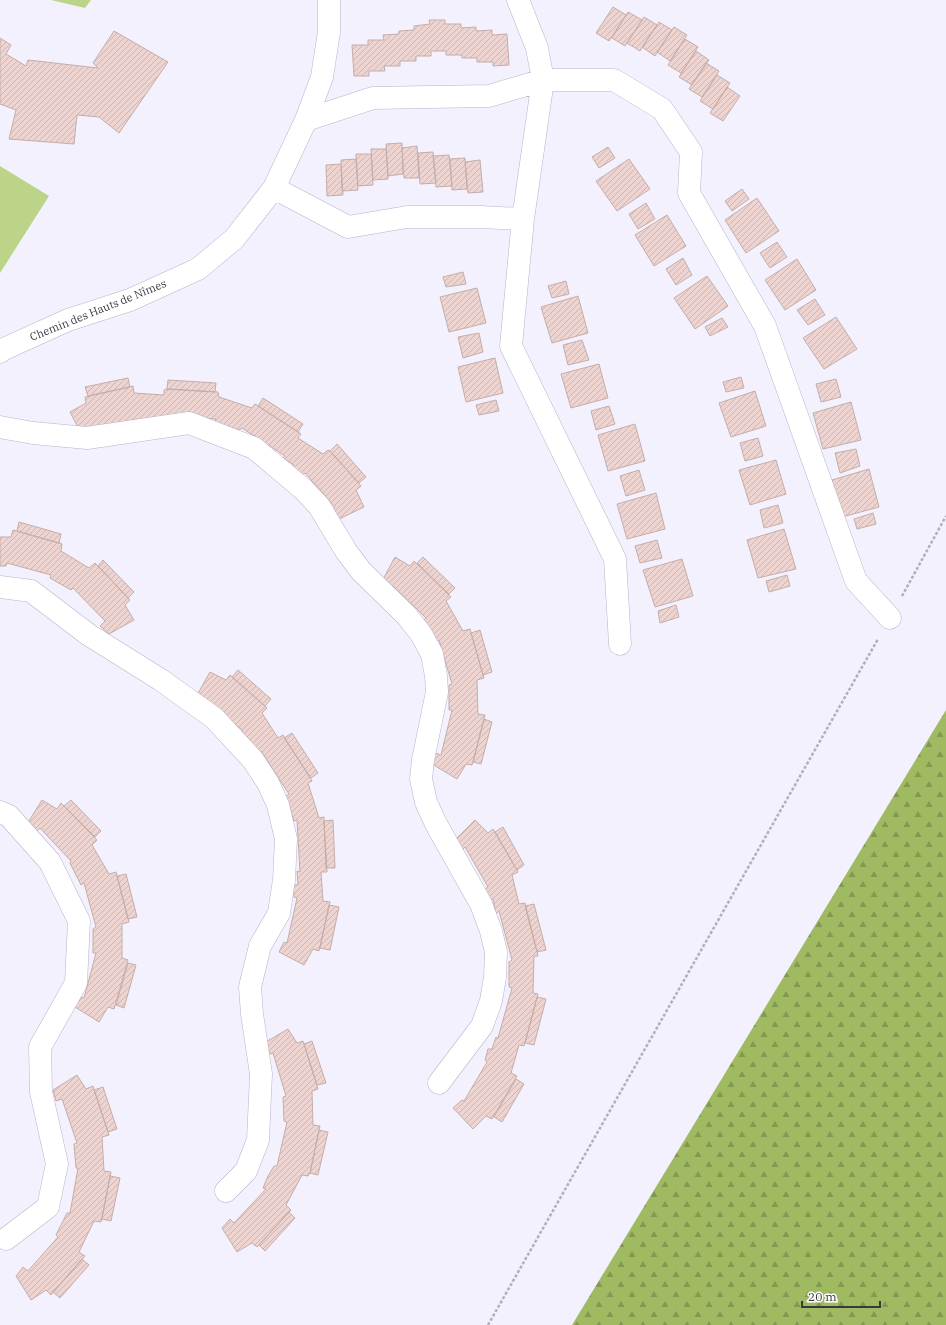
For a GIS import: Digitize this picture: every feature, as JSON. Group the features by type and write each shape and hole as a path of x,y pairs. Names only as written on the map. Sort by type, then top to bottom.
{"street":[{"name":"Chemin des Hauts de Nîmes","path":"0,352 68,320 130,300 198,269 234,239 274,188 306,120 322,77 329,32 329,0"},
{"path":"518,0 537,48 543,80 523,219 511,346 615,559 620,644"},
{"path":"306,120 374,98 489,96 543,80 614,80 662,109 691,152 689,193 765,326 856,581 890,618"},
{"path":"274,188 348,227 407,217 480,217 523,219"},
{"path":"0,426 33,433 87,438 189,423 254,448 303,489 319,506 346,551 361,571 407,616 421,634 432,654 437,692 420,779 426,802 436,824 481,904 491,931 496,952 495,977 492,995 482,1026 439,1083"},
{"path":"0,587 31,591 89,635 160,680 214,718 253,760 268,783 278,805 286,839 284,880 279,913 260,946 250,987 260,1074 258,1140 246,1171 226,1191"},
{"path":"0,812 9,816 50,862 79,921 76,983 40,1046 41,1092 57,1164 48,1207 6,1239"}],"path":[{"path":"488,1325 890,618 946,516"}],"green space":[{"path":"51,0 91,0 85,8"},
{"path":"0,166 49,196 0,273"},
{"path":"946,710 946,1325 572,1325"}],"building":[{"path":"613,7 626,15 609,41 596,33"},
{"path":"628,12 642,20 625,46 612,38"},
{"path":"644,17 657,25 640,51 627,43"},
{"path":"429,20 445,20 445,24 461,24 461,28 476,27 476,31 492,30 492,35 507,34 509,65 493,66 493,62 477,62 477,58 462,58 462,55 446,55 446,51 431,51 431,56 416,56 416,61 400,61 400,66 384,66 385,71 369,71 369,76 354,76 352,45 368,45 368,40 384,40 383,35 399,34 399,31 414,30 414,26 430,24"},
{"path":"659,22 672,30 655,56 642,47"},
{"path":"674,27 687,35 670,61 657,52"},
{"path":"114,31 168,62 119,133 99,117 77,115 74,144 9,139 16,110 0,104 0,38 11,45 6,54 26,66 28,60 98,68 93,63"},
{"path":"685,39 698,47 681,73 668,65"},
{"path":"696,51 709,60 692,85 679,77"},
{"path":"706,63 719,71 702,97 689,89"},
{"path":"717,75 730,83 713,109 700,101"},
{"path":"727,87 740,96 723,121 710,113"},
{"path":"402,143 403,174 388,176 386,144"},
{"path":"417,146 419,178 404,178 402,148"},
{"path":"608,147 615,158 599,168 592,157"},
{"path":"371,149 386,149 388,179 373,180"},
{"path":"433,152 436,183 420,184 418,153"},
{"path":"356,154 371,154 373,185 358,186"},
{"path":"449,155 452,186 436,187 433,156"},
{"path":"465,158 467,189 452,190 450,159"},
{"path":"356,159 358,190 342,191 341,160"},
{"path":"629,159 650,189 617,211 596,181"},
{"path":"480,160 483,192 468,193 465,162"},
{"path":"341,164 343,195 327,196 326,165"},
{"path":"742,189 749,199 732,211 725,201"},
{"path":"757,198 779,231 746,253 725,220"},
{"path":"646,203 655,219 638,229 629,214"},
{"path":"667,215 686,246 654,266 635,235"},
{"path":"777,242 787,257 770,268 760,253"},
{"path":"683,258 692,275 676,285 666,269"},
{"path":"797,259 816,290 785,310 765,280"},
{"path":"463,272 466,284 446,287 443,277"},
{"path":"707,276 728,306 695,329 674,298"},
{"path":"566,281 569,294 552,298 548,286"},
{"path":"477,288 486,323 449,332 440,297"},
{"path":"578,296 588,333 552,343 541,307"},
{"path":"815,299 825,315 808,325 797,310"},
{"path":"836,317 857,349 824,369 803,338"},
{"path":"722,318 728,327 710,336 705,327"},
{"path":"479,333 483,352 463,358 458,337"},
{"path":"582,340 589,360 568,365 563,345"},
{"path":"495,358 503,393 466,402 458,367"},
{"path":"599,364 608,398 571,408 561,374"},
{"path":"741,377 744,388 726,392 723,382"},
{"path":"128,378 130,387 88,396 85,387"},
{"path":"836,379 841,397 821,402 816,384"},
{"path":"168,380 216,383 215,392 167,389"},
{"path":"133,386 134,393 164,395 164,390 167,389 218,392 219,397 252,408 255,404 301,434 298,438 323,454 328,450 330,451 361,486 356,490 364,507 339,519 333,509 335,507 305,473 302,475 292,468 294,465 283,458 285,456 242,428 239,430 215,422 216,419 190,418 139,422 138,419 94,429 83,437 70,412 86,403 85,397"},
{"path":"755,391 766,426 731,437 719,403"},
{"path":"263,398 303,424 298,432 258,406"},
{"path":"496,400 499,411 479,415 476,405"},
{"path":"851,402 861,440 823,449 813,413"},
{"path":"609,406 615,424 596,430 591,411"},
{"path":"635,424 645,461 608,471 598,435"},
{"path":"758,438 763,456 745,461 740,443"},
{"path":"337,444 366,477 359,483 330,451"},
{"path":"856,449 860,466 840,473 835,453"},
{"path":"776,460 786,494 750,505 739,470"},
{"path":"869,469 879,507 842,517 832,480"},
{"path":"639,470 645,490 626,496 620,476"},
{"path":"656,493 665,529 627,539 617,504"},
{"path":"778,505 783,523 764,528 760,510"},
{"path":"873,513 876,524 857,529 854,519"},
{"path":"19,522 61,534 59,543 17,531"},
{"path":"784,529 796,569 758,578 747,540"},
{"path":"13,530 62,544 61,551 89,568 95,563 130,600 125,605 134,620 109,634 100,626 105,621 73,588 71,590 50,578 51,575 7,563 6,566 0,566 0,537 11,537"},
{"path":"657,540 662,558 640,563 635,546"},
{"path":"395,557 410,566 414,561 451,597 446,601 463,631 470,629 484,678 477,680 478,714 485,715 473,762 472,765 466,764 457,779 432,764 435,753 441,755 452,710 449,710 449,685 452,684 439,640 436,641 424,620 426,618 393,586 389,591 381,583"},
{"path":"423,557 455,588 449,594 417,563"},
{"path":"682,559 693,596 655,607 643,570"},
{"path":"103,560 134,592 128,598 98,566"},
{"path":"787,575 790,586 769,592 766,581"},
{"path":"676,605 679,617 660,623 658,611"},
{"path":"480,630 492,672 483,675 471,633"},
{"path":"238,670 271,699 265,706 232,677"},
{"path":"210,672 226,680 230,675 267,708 262,713 278,738 283,735 312,781 308,783 319,818 324,817 327,872 321,872 323,901 330,902 319,951 313,949 304,965 279,952 284,942 287,943 297,898 294,897 293,885 298,885 297,871 300,872 297,820 294,821 286,796 289,794 261,751 258,753 241,733 243,731 209,701 207,703 196,697"},
{"path":"484,719 492,722 481,764 473,762"},
{"path":"292,733 318,773 311,778 284,738"},
{"path":"42,800 57,809 61,803 97,840 92,845 109,874 116,872 129,922 122,924 122,958 128,960 114,1009 108,1007 99,1022 75,1007 78,996 84,998 96,953 93,953 93,929 96,927 84,883 81,885 70,863 71,861 40,828 35,833 27,824"},
{"path":"71,800 101,831 95,837 64,806"},
{"path":"333,820 335,868 326,868 324,821"},
{"path":"475,820 488,833 493,829 518,872 512,875 519,904 525,903 538,956 534,956 533,993 538,994 524,1046 519,1045 511,1073 517,1076 492,1119 486,1116 473,1129 453,1108 462,1100 464,1101 487,1062 485,1060 488,1049 492,1049 496,1037 498,1038 512,988 509,987 509,962 512,960 499,911 496,914 493,899 489,900 485,889 488,887 465,847 463,849 455,840"},
{"path":"503,827 524,865 517,870 495,832"},
{"path":"126,874 137,917 128,919 117,876"},
{"path":"534,904 546,950 537,952 525,906"},
{"path":"329,905 339,907 330,950 320,948"},
{"path":"128,963 136,965 124,1008 116,1005"},
{"path":"537,997 546,999 534,1045 525,1043"},
{"path":"288,1029 297,1043 303,1041 318,1089 312,1091 313,1125 320,1126 310,1173 308,1176 302,1175 286,1205 291,1210 257,1247 252,1243 237,1252 222,1228 230,1219 234,1223 266,1189 263,1188 268,1176 274,1166 277,1166 287,1122 284,1121 283,1097 286,1096 273,1053 270,1054 264,1043"},
{"path":"312,1041 326,1083 317,1085 304,1044"},
{"path":"77,1075 86,1089 93,1086 109,1135 102,1137 104,1171 111,1172 101,1222 94,1221 79,1252 85,1256 51,1295 46,1290 31,1300 16,1276 23,1267 28,1271 58,1237 56,1235 67,1213 70,1213 78,1168 76,1168 74,1144 77,1143 62,1099 56,1101 53,1090"},
{"path":"516,1079 524,1084 502,1122 494,1117"},
{"path":"103,1087 117,1129 108,1132 94,1090"},
{"path":"319,1130 328,1132 318,1175 310,1173"},
{"path":"110,1176 120,1178 111,1221 102,1219"},
{"path":"289,1212 295,1218 265,1251 259,1245"},
{"path":"82,1259 89,1265 60,1298 53,1292"}]}
